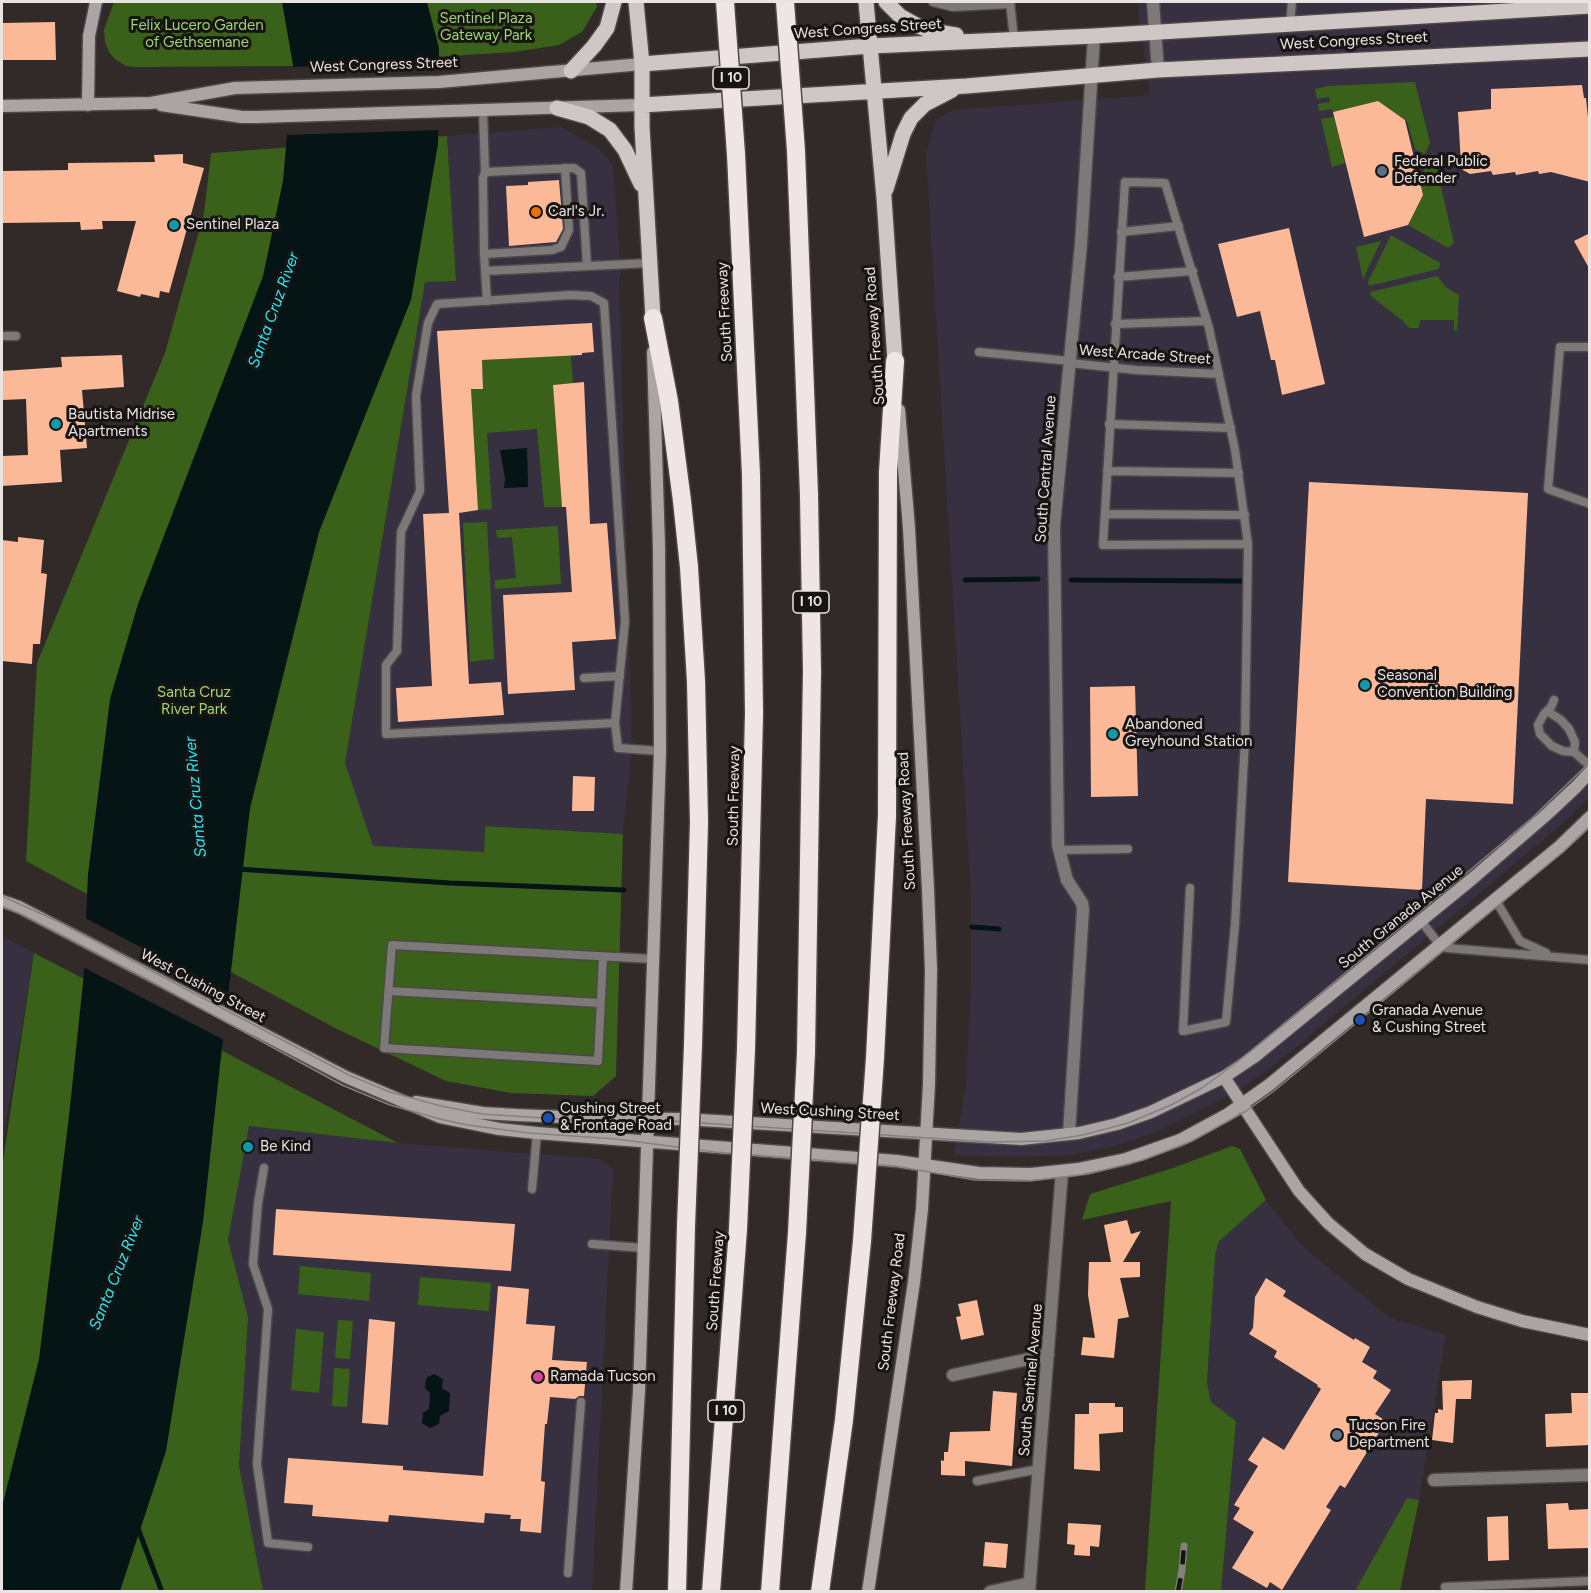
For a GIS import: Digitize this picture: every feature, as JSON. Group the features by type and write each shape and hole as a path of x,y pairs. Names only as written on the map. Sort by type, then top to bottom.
{"highway":[{"name":"South Freeway","path":"711,1592 738,1229 746,1049 754,714 751,475 736,154 725,2"},
{"name":"I 10","path":"770,1592 797,1233 806,1053 812,671 810,495 796,151 785,2"},
{"path":"653,318 669,400 689,567 696,669 699,822 677,1592"},
{"path":"820,1592 844,1420 862,1241 875,1058 887,816 888,472 895,361"}],"main road":[{"path":"571,71 607,28 614,2"},
{"path":"636,2 642,64 641,105 653,318"},
{"name":"South Freeway Road","path":"866,2 884,198 895,361"},
{"path":"886,2 900,16 924,28 985,40"},
{"name":"West Congress Street","path":"642,64 870,45 1094,36 1590,6"},
{"name":"West Congress Street","path":"641,105 966,86 1158,70 1590,49"},
{"path":"884,198 903,134 911,118 917,111 943,93 966,86"},
{"path":"557,108 589,117 610,130 628,156 646,196"}],"street":[{"path":"88,105 89,36 96,2"},
{"path":"1152,2 1158,70"},
{"name":"South Central Avenue","path":"1069,1134 1083,909 1067,880 1059,850 1054,526 1083,224 1094,36"},
{"name":"West Congress Street","path":"2,106 151,103 235,88 439,82 642,64"},
{"name":"West Congress Street","path":"151,103 242,117 641,105"},
{"path":"626,1592 639,1390 660,751 660,602 653,318"},
{"name":"South Freeway Road","path":"868,1592 919,1240 927,1133 931,1011 930,931 909,528 895,361"},
{"name":"South Granada Avenue","path":"1224,1077 1254,1057 1421,921 1545,816 1590,771"},
{"path":"1242,1105 1559,847 1590,817"},
{"name":"West Cushing Street","path":"2,901 346,1077 440,1117 499,1129 897,1161 998,1174 1062,1171 1113,1162 1168,1144 1201,1129 1242,1105"},
{"path":"1224,1077 1284,1171 1310,1205 1335,1230 1372,1259 1420,1284 1492,1312 1539,1326 1590,1335"},
{"name":"West Cushing Street","path":"391,1097 483,1113 569,1118 647,1118 1021,1139 1104,1128 1141,1116 1224,1077"},
{"name":"South Sentinel Avenue","path":"1030,1587 1062,1171"},
{"path":"953,1375 1048,1355"},
{"path":"1434,1480 1590,1475"},
{"path":"990,1592 1030,1587"}],"lane":[{"path":"933,2 953,7 1010,3 1014,39"},
{"path":"1290,23 1292,2"},
{"path":"483,110 484,254 487,301"},
{"path":"484,254 552,250 561,247 569,230 565,168"},
{"path":"485,172 574,168 581,173 586,265"},
{"path":"1190,888 1183,1031 1226,1022 1235,924 1245,740 1248,544 1231,428 1207,321 1165,183 1125,182 1103,545 1248,544"},
{"path":"1121,232 1179,226"},
{"path":"485,271 650,263"},
{"path":"1118,277 1193,271"},
{"path":"615,723 386,734 386,666 397,651 401,532 420,491 416,396 428,323 437,304 580,296 591,296 604,303 625,621 615,723 618,748 660,751"},
{"path":"1115,324 1207,321"},
{"path":"2,336 16,336"},
{"path":"1590,347 1560,347 1548,489 1590,504"},
{"name":"West Arcade Street","path":"979,352 1113,368 1219,374"},
{"path":"1110,424 1231,428"},
{"path":"1107,471 1239,473"},
{"path":"1105,514 1245,515"},
{"path":"584,678 620,676"},
{"path":"1554,700 1538,725 1540,734 1552,746 1563,751 1574,752 1590,766"},
{"path":"1547,711 1561,720 1569,729 1575,742 1574,752"},
{"path":"1059,850 1128,849"},
{"path":"1495,899 1520,941 1552,956"},
{"path":"1421,921 1439,944 1447,948 1590,960"},
{"path":"603,957 598,1061 384,1048 392,945 653,959"},
{"path":"388,990 600,1003"},
{"path":"532,1189 537,1133"},
{"path":"264,1167 258,1203 253,1264 268,1308 257,1464 268,1543 308,1547"},
{"path":"592,1244 644,1248"},
{"path":"568,1573 581,1402"},
{"path":"977,1481 1039,1469"},
{"path":"1445,1587 1590,1581"}],"shaded area":[{"path":"1137,2 1589,2 1589,797 1568,819 1294,1049 1234,1093 1156,1132 1114,1146 1070,1155 1017,1157 954,1155 966,1085 971,985 971,894 926,153 935,121 953,110 1150,95"},
{"path":"560,127 597,147 613,165 621,276 619,276 632,746 623,834 485,826 484,858 370,847 345,763 425,282 456,281 447,136"},
{"path":"2,936 34,953 2,1147"},
{"path":"249,1126 398,1143 600,1159 613,1170 592,1591 263,1591 239,1466 248,1317 228,1240"},
{"path":"1266,1200 1302,1246 1390,1318 1446,1335 1419,1500 1407,1498 1355,1591 1221,1591 1236,1421 1211,1402 1207,1383 1215,1255 1219,1241"}],"green space":[{"path":"114,2 596,2 597,7 582,32 559,45 514,52 289,66 137,67 126,66 116,60 109,52 105,42 104,30"},
{"path":"1415,82 1430,143 1425,154 1415,149 1407,121 1378,101 1333,112 1332,109 1319,111 1318,104 1330,102 1329,97 1317,99 1315,89 1328,86"},
{"path":"1334,117 1345,163 1332,167 1321,119"},
{"name":"Santa Cruz River Park","path":"447,136 456,281 425,282 345,763 373,846 484,852 485,826 623,834 616,1076 593,1096 511,1093 446,1081 335,1028 138,922 213,1046 398,1143 249,1126 228,1240 248,1317 239,1466 263,1591 2,1592 2,1168 34,953 92,983 100,901 26,861 37,663 165,353 204,213 211,153"},
{"path":"1433,153 1454,243 1448,248 1408,225 1423,195 1419,179"},
{"path":"1391,235 1440,263 1439,269 1369,286 1368,282"},
{"path":"1381,241 1363,279 1356,247"},
{"path":"1437,276 1447,288 1459,295 1457,331 1454,330 1454,320 1420,320 1419,328 1409,328 1371,296 1370,292"},
{"path":"571,355 573,383 553,385 562,507 544,507 537,429 487,433 492,509 478,510 471,389 483,389 482,360"},
{"path":"487,522 494,659 470,662 463,523"},
{"path":"558,526 561,584 495,589 495,580 516,578 512,537 497,538 496,530"},
{"path":"1232,1146 1240,1149 1266,1200 1219,1241 1215,1255 1207,1383 1211,1402 1236,1421 1221,1591 1145,1591 1171,1201 1082,1220 1090,1194 1173,1168"},
{"path":"300,1266 371,1273 369,1301 298,1294"},
{"path":"420,1277 491,1283 489,1311 418,1305"},
{"path":"338,1320 353,1321 350,1359 335,1358"},
{"path":"296,1329 324,1332 319,1393 291,1390"},
{"path":"334,1368 350,1369 347,1407 332,1406"},
{"path":"1407,1498 1419,1500 1400,1591 1355,1591"}],"water":[{"name":"Santa Cruz River","path":"282,2 427,2 439,48 438,144 411,300 319,532 250,808 203,1222 166,1451 120,1591 2,1592 2,1507 39,1359 69,1116 84,973 88,874 110,699 138,604 263,276 283,181 293,65"},
{"path":"527,448 528,487 504,488 505,478 500,450"},
{"path":"434,1374 443,1379 442,1388 450,1393 449,1411 440,1416 439,1424 430,1428 422,1423 423,1413 429,1409 430,1393 425,1388 426,1378"}],"pier":[{"path":"442,62 442,130 284,135 290,67"},
{"path":"83,917 231,994 226,1041 81,966"}],"building":[{"path":"55,22 56,60 2,60 2,23"},
{"path":"1582,85 1584,98 1586,98 1590,137 1590,182 1551,172 1539,174 1538,171 1516,175 1515,172 1493,175 1491,171 1470,174 1463,170 1458,112 1491,109 1491,89"},
{"name":"Federal Public Defender","path":"1378,101 1405,120 1423,195 1408,225 1364,237 1333,112"},
{"name":"Sentinel Plaza","path":"183,154 183,163 204,168 169,293 160,291 159,298 141,294 140,297 117,291 136,221 102,221 103,229 81,230 80,222 2,223 2,171 68,170 68,163 155,162 154,155"},
{"name":"Carl's Jr.","path":"559,180 563,229 556,242 509,246 506,186"},
{"path":"1289,228 1325,384 1282,395 1275,360 1271,360 1260,311 1237,317 1218,244"},
{"path":"1590,233 1590,270 1574,241"},
{"path":"592,323 594,352 582,353 582,355 482,360 483,389 471,389 478,510 459,513 469,684 501,682 504,715 398,722 396,688 432,686 423,514 449,513 437,331"},
{"name":"Bautista Midrise Apartments","path":"122,355 124,387 82,390 87,448 60,450 62,482 2,486 2,456 28,455 26,399 2,400 2,371 62,367 61,357"},
{"path":"584,382 590,524 607,523 616,639 572,642 575,690 508,694 503,595 572,592 566,507 562,507 553,385"},
{"name":"Seasonal Convention Building","path":"1309,482 1528,493 1513,804 1426,799 1422,890 1288,882"},
{"path":"18,537 44,540 41,573 47,574 40,644 33,644 32,664 2,661 2,540 18,542"},
{"name":"Abandoned Greyhound Station","path":"1135,686 1138,796 1091,797 1090,687"},
{"path":"573,776 595,777 594,811 572,811"},
{"path":"276,1209 515,1224 511,1271 273,1255"},
{"path":"1127,1220 1131,1234 1141,1231 1123,1262 1140,1262 1140,1277 1120,1278 1129,1317 1118,1319 1114,1358 1081,1355 1083,1337 1095,1338 1088,1295 1089,1262 1111,1262 1104,1225"},
{"name":"Tucson Fire Department","path":"1266,1278 1286,1291 1283,1296 1354,1340 1355,1338 1370,1347 1362,1362 1377,1371 1373,1378 1391,1390 1375,1414 1386,1421 1345,1488 1340,1485 1326,1507 1331,1510 1282,1590 1270,1582 1267,1588 1232,1568 1254,1532 1233,1519 1240,1508 1234,1505 1258,1466 1248,1460 1263,1437 1284,1450 1321,1389 1274,1357 1277,1351 1249,1334 1253,1328 1255,1297"},
{"name":"Ramada Tucson","path":"498,1286 529,1289 526,1324 555,1326 552,1360 587,1362 584,1396 575,1399 550,1397 547,1424 545,1424 541,1481 545,1482 541,1533 520,1531 521,1519 510,1519 511,1515 485,1513 484,1523 389,1515 388,1522 312,1516 313,1505 284,1503 288,1458 403,1466 403,1470 483,1476"},
{"path":"977,1300 984,1335 961,1340 956,1317 961,1316 958,1304"},
{"path":"369,1319 395,1322 388,1425 362,1423"},
{"path":"1472,1380 1471,1399 1456,1399 1453,1443 1432,1440 1435,1413 1438,1413 1438,1409 1443,1410 1442,1381"},
{"path":"993,1391 1017,1393 1012,1466 965,1461 965,1476 941,1475 941,1460 944,1461 944,1452 948,1452 950,1432 990,1431"},
{"path":"1571,1393 1590,1393 1590,1445 1546,1447 1545,1414 1572,1413"},
{"path":"1089,1403 1115,1403 1115,1407 1123,1407 1123,1432 1099,1434 1100,1471 1074,1469 1075,1414 1089,1414"},
{"path":"1568,1503 1569,1510 1590,1509 1590,1548 1548,1549 1546,1504"},
{"path":"1508,1516 1509,1560 1488,1561 1487,1517"},
{"path":"1068,1523 1101,1525 1099,1547 1090,1546 1090,1556 1074,1555 1075,1545 1067,1544"},
{"path":"985,1542 1008,1544 1006,1568 983,1566"}],"waterway":[{"path":"965,580 1038,579"},
{"path":"1071,580 1242,581"},
{"path":"237,869 450,883 624,890"},
{"path":"972,927 999,929"},
{"path":"137,1526 162,1592"}],"tram line":[{"path":"2,896 57,921 349,1075 390,1092 441,1106 482,1114 590,1121 671,1121 989,1142 1046,1141 1083,1135 1128,1123 1171,1105 1202,1088 1236,1063 1469,871 1532,818 1590,762"},
{"path":"2,906 143,977 342,1085 390,1105 440,1119 529,1133 616,1139 715,1152 895,1166 975,1180 1029,1181 1088,1174 1143,1160 1192,1141 1246,1111 1274,1091 1563,852 1590,827"}],"railway":[{"path":"1178,1592 1184,1546"}],"place":[{"name":"Federal Public Defender","path":"1382,171"},
{"name":"Carl's Jr.","path":"536,212"},
{"name":"Sentinel Plaza","path":"174,225"},
{"name":"Bautista Midrise Apartments","path":"56,424"},
{"name":"Seasonal Convention Building","path":"1365,685"},
{"name":"Abandoned Greyhound Station","path":"1113,734"},
{"name":"Granada Avenue & Cushing Street","path":"1360,1020"},
{"name":"Cushing Street & Frontage Road","path":"548,1118"},
{"name":"Be Kind","path":"248,1147"},
{"name":"Ramada Tucson","path":"538,1377"},
{"name":"Tucson Fire Department","path":"1337,1435"}],"park label":[{"name":"Sentinel Plaza Gateway Park","path":"486,28"},
{"name":"Felix Lucero Garden of Gethsemane","path":"197,34"}]}
